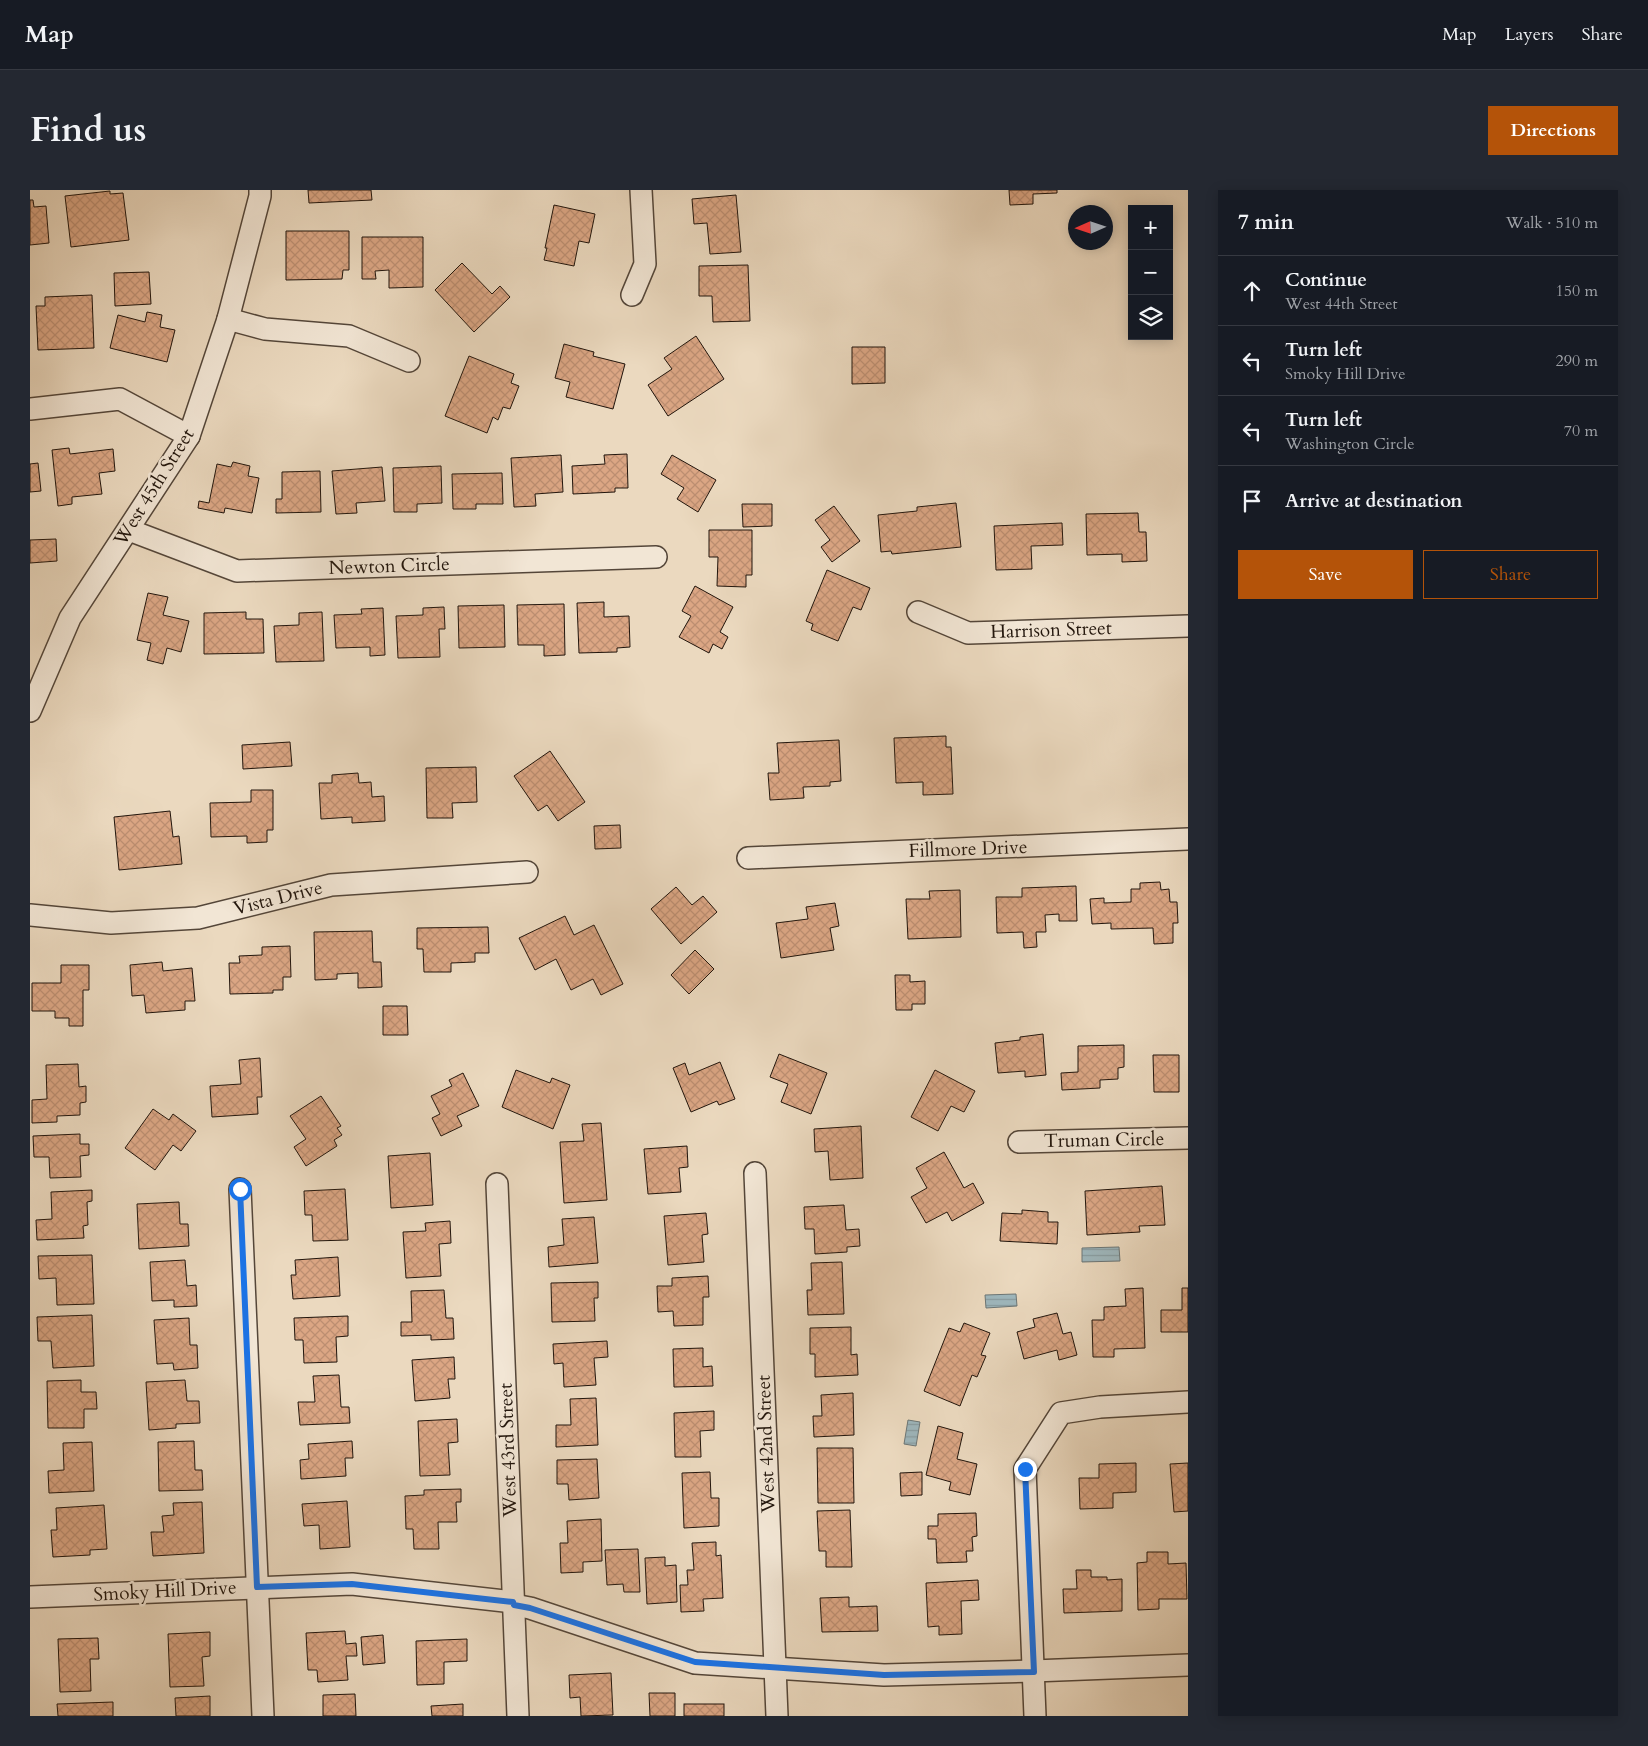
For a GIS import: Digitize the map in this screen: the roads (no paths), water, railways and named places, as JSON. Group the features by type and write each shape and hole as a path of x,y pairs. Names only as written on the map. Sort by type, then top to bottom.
{"street":[{"name":"West 45th Street","path":"30,711 36,684 70,618 189,436 228,319 260,190"},
{"path":"632,295 645,264 640,190"},
{"path":"228,319 265,329 349,336 409,361"},
{"path":"30,409 120,399 189,436"},
{"name":"Newton Circle","path":"129,530 237,571 656,557"},
{"name":"Harrison Street","path":"918,612 968,632 1188,626"},
{"name":"Fillmore Drive","path":"748,858 1188,839"},
{"name":"Vista Drive","path":"30,915 111,923 198,918 331,885 527,872"},
{"name":"Truman Circle","path":"1019,1142 1188,1138"},
{"name":"West 42nd Street","path":"755,1173 777,1716"},
{"name":"West 43rd Street","path":"497,1184 518,1716"},
{"path":"240,1189 263,1716"},
{"path":"1035,1716 1025,1469 1061,1413 1100,1407 1188,1402"},
{"name":"Smoky Hill Drive","path":"30,1598 352,1584 513,1602 514,1605 530,1608 695,1662 884,1675 1034,1672 1188,1665"}],"water":[{"path":"1119,1247 1120,1261 1082,1262 1082,1248"},
{"path":"1016,1294 1017,1306 986,1308 985,1295"},
{"path":"908,1420 920,1422 916,1446 904,1444"}]}
